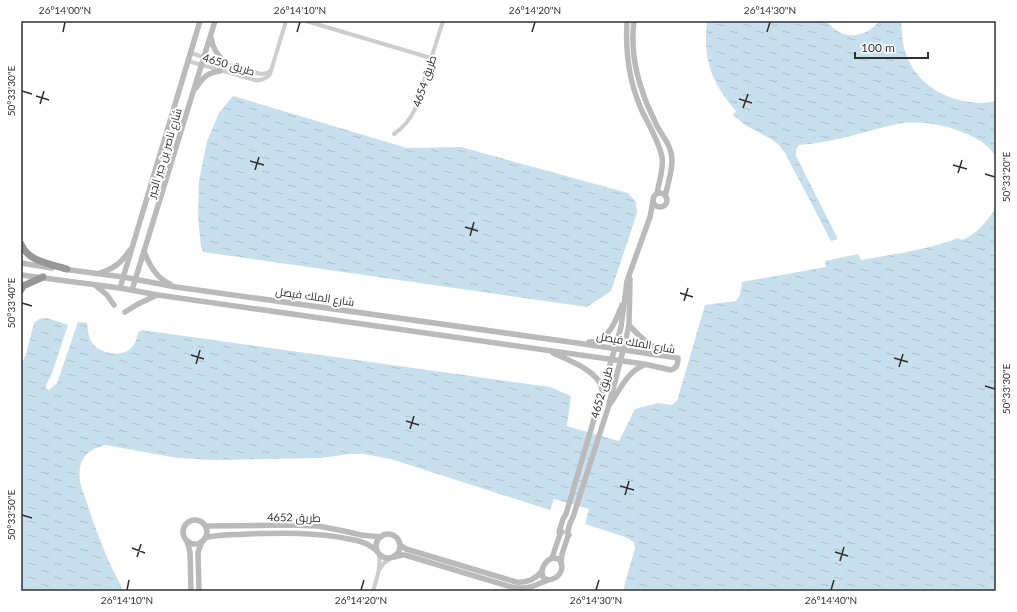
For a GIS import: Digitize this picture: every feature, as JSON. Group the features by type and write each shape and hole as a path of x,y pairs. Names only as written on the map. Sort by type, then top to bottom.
{"highway":[{"path":"21,244 27,254 33,259 67,270"},
{"path":"21,290 24,286 43,278"}],"street":[{"name":"شارع ناصر بن جبر الجبر","path":"120,288 200,21"},
{"name":"شارع ناصر بن جبر الجبر","path":"132,290 215,21"},
{"path":"272,70 286,21"},
{"path":"306,21 432,58"},
{"name":"طريق 4654","path":"394,134 404,127 413,114 443,21"},
{"path":"627,21 626,34 631,78 638,100 662,157 662,168 657,193 653,197 650,217"},
{"path":"634,21 635,61 643,94 660,131 666,140 672,160 665,203 662,206 658,206 650,217"},
{"path":"211,35 212,44 216,52 221,60 228,65"},
{"name":"طريق 4650","path":"190,53 261,74 267,74 272,70"},
{"name":"طريق 4650","path":"188,62 258,81 265,79 272,70"},
{"path":"192,95 205,77 212,72 220,71"},
{"path":"657,193 661,193 665,196"},
{"path":"653,201 655,205 658,206"},
{"name":"طريق 4652","path":"552,558 621,327 627,281 650,217"},
{"path":"98,274 115,267 123,260 134,245"},
{"path":"144,251 147,261 155,273 167,283 176,287"},
{"name":"شارع الملك فيصل","path":"21,263 124,277 176,287 678,358 677,365 671,370 644,364 158,295 93,284 21,275"},
{"name":"طريق 4652","path":"561,563 562,554 568,536 567,534 608,408 629,325 631,269"},
{"path":"93,284 107,296 114,305"},
{"path":"125,312 144,300 158,295"},
{"path":"577,343 600,340 609,333 617,318 624,297"},
{"path":"629,325 649,344 672,357"},
{"path":"545,350 574,362 585,369 598,380 603,391"},
{"path":"608,408 630,375 644,364"},
{"path":"191,591 190,552 184,537 183,528 189,521 199,520 206,526 207,531 198,552 199,591"},
{"name":"طريق 4652","path":"206,526 318,526 361,535 381,537"},
{"name":"طريق 4652","path":"203,540 210,536 222,535 273,533 316,534 330,535 359,541 378,552"},
{"path":"373,591 380,562 376,546 378,541 385,535 395,536 400,545 400,550 397,554 384,563 379,571"},
{"path":"186,540 194,544 203,540"},
{"path":"378,552 385,558 404,555 511,587 526,588 555,578 562,568 559,559 552,558 547,561 542,571 530,581 516,582 406,549 400,545"},
{"path":"542,571 543,577 548,580"}],"water":[{"path":"707,21 827,21 839,32 846,35 853,35 867,31 874,27 879,21 901,21 903,45 908,58 913,68 926,83 943,94 963,101 988,103 996,101 996,158 988,147 981,141 961,131 925,123 897,124 853,136 799,145 796,150 796,156 838,239 831,241 785,153 779,145 745,125 733,115 736,111 720,90 711,70 706,47"},
{"path":"233,96 407,148 461,147 628,193 636,202 637,213 611,291 587,307 203,252 198,218 199,181 207,141 219,113"},
{"path":"996,208 996,591 623,591 635,548 634,542 625,537 585,524 589,509 554,499 550,510 394,460 363,454 350,454 321,458 215,460 177,458 106,445 89,452 83,459 80,468 80,480 101,542 123,591 21,591 21,365 26,354 34,323 39,319 47,318 68,325 51,376 46,385 46,389 49,390 57,383 78,322 87,323 88,334 93,344 106,352 118,354 123,353 132,347 138,332 142,330 550,387 571,396 567,426 619,441 635,409 658,403 672,405 677,401 705,305 736,301 740,295 742,282 826,267 825,261 858,254 861,260 923,249 958,238 962,240 977,231"}]}
